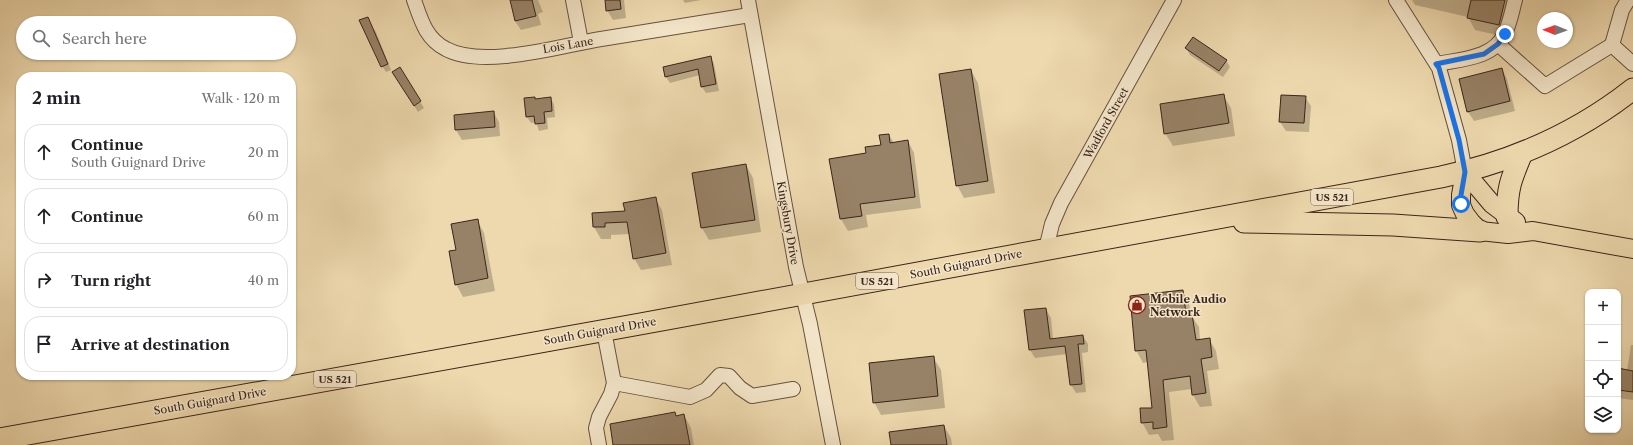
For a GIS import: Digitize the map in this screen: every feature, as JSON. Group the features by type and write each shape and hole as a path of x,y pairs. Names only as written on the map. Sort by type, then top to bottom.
{"highway":[{"name":"US 521","path":"1200,222 1485,167 1522,153 1582,124 1633,89"},
{"path":"1507,217 1507,201 1510,181 1522,153"},
{"name":"South Guignard Drive","path":"0,439 604,331 1200,222"},
{"path":"1200,222 1378,225 1480,231"}],"main road":[{"path":"1465,172 1492,204 1507,217 1533,231"},
{"path":"1465,172 1461,204 1465,214 1480,231 1508,234 1533,231 1633,249"}],"street":[{"name":"Lois Lane","path":"414,0 430,37 437,44 448,50 480,57 501,56 750,15"},
{"path":"573,0 581,42"},
{"name":"Kingsbury Drive","path":"748,0 796,267 810,324 833,445"},
{"name":"Wadford Street","path":"1046,249 1052,224 1061,203 1174,0"},
{"path":"1396,0 1439,68 1459,140 1465,172"},
{"path":"1436,64 1484,54 1498,44 1505,34 1515,0"},
{"path":"1498,44 1545,86 1612,45 1622,10 1628,0"},
{"path":"1612,45 1633,64"},
{"path":"599,445 596,428 599,417 611,394 614,383 604,331"},
{"path":"614,383 690,396 706,390 720,375 730,376 740,388 752,396 793,389"}],"building":[{"path":"510,0 532,0 536,16 515,21"},
{"path":"605,0 620,0 621,9 606,11"},
{"path":"1471,0 1505,0 1499,25 1467,18"},
{"path":"368,17 388,64 381,67 359,20"},
{"path":"1193,37 1227,60 1219,71 1185,48"},
{"path":"711,56 716,84 701,87 698,69 665,77 663,67"},
{"path":"400,67 421,101 414,106 392,72"},
{"path":"1502,68 1510,101 1467,112 1459,79"},
{"path":"971,69 988,181 956,186 939,74"},
{"path":"1224,94 1229,123 1164,134 1160,104"},
{"path":"1281,95 1306,96 1304,123 1279,122"},
{"path":"535,97 535,99 551,97 552,111 544,112 545,123 535,124 534,116 526,117 524,98"},
{"path":"494,111 495,127 455,130 454,115"},
{"path":"889,134 890,143 908,140 915,197 860,204 862,216 840,219 829,159 866,153 865,147 881,145 879,135"},
{"path":"746,164 755,220 701,228 692,173"},
{"path":"656,197 666,253 633,259 627,222 605,223 605,227 593,227 592,213 625,211 623,203"},
{"path":"478,219 488,278 455,285 449,251 456,250 451,224"},
{"path":"1183,290 1186,314 1192,314 1196,340 1210,338 1212,357 1201,359 1206,393 1192,395 1190,376 1163,380 1167,427 1153,429 1153,422 1141,423 1140,408 1152,408 1146,350 1135,351 1130,296"},
{"path":"1046,308 1050,339 1083,335 1084,344 1078,344 1082,384 1070,385 1065,346 1029,350 1024,310"},
{"path":"934,356 938,396 873,403 869,363"},
{"path":"1621,369 1633,371 1633,392 1621,390"},
{"path":"675,412 676,416 684,414 690,445 613,445 610,424"},
{"path":"944,425 947,445 891,445 889,432"}],"place":[{"name":"Mobile Audio Network","path":"1137,305"}],"route":[{"path":"1461,204 1465,172 1459,140 1439,68 1436,64 1484,54 1498,44 1505,34"}]}
